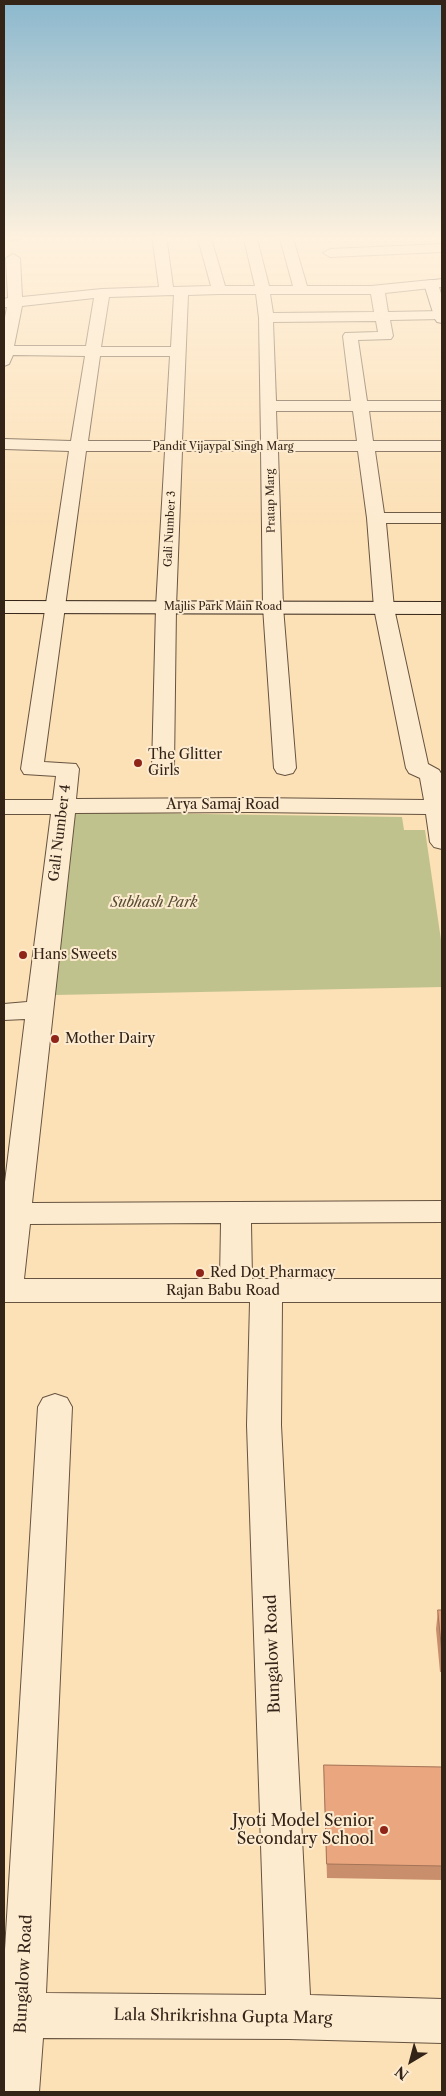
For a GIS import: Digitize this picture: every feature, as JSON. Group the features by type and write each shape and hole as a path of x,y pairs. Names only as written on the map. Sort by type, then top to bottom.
{"street":[{"path":"7,333 5,353 178,352"},
{"name":"Gali Number 4","path":"5,1291 16,1214 68,769 32,769 54,608 96,333"},
{"name":"Gali Number 3","path":"163,768 166,608 178,352 177,333"},
{"name":"Pratap Marg","path":"267,333 273,607 284,768"},
{"path":"386,333 386,336 350,336 376,518 384,608 418,768 431,775 438,807 442,842"},
{"path":"269,406 442,406"},
{"name":"Pandit Vijaypal Singh Marg","path":"4,444 270,447 442,446"},
{"path":"376,518 442,518"},
{"name":"Majlis Park Main Road","path":"4,607 442,608"},
{"name":"Arya Samaj Road","path":"4,807 259,805 438,807"},
{"path":"4,1012 40,1010"},
{"path":"16,1214 442,1211"},
{"name":"Bungalow Road","path":"236,1223 251,1291 264,1425 289,2017"},
{"name":"Rajan Babu Road","path":"5,1291 442,1290"},
{"name":"Bungalow Road","path":"16,2092 13,2015 56,1406"},
{"name":"Lala Shrikrishna Gupta Marg","path":"13,2015 289,2017 442,2021"}],"green space":[{"name":"Subhash Park","path":"73,812 402,817 404,830 425,830 442,947 442,987 55,995"}],"building":[{"path":"438,1610 442,1610 442,1653"},
{"name":"Jyoti Model Senior Secondary School","path":"324,1765 442,1767 442,1866 327,1864"}],"place":[{"name":"The Glitter Girls","path":"138,763"},
{"name":"Hans Sweets","path":"23,955"},
{"name":"Mother Dairy","path":"55,1039"},
{"name":"Red Dot Pharmacy","path":"200,1273"},
{"name":"Jyoti Model Senior Secondary School","path":"384,1830"}]}
